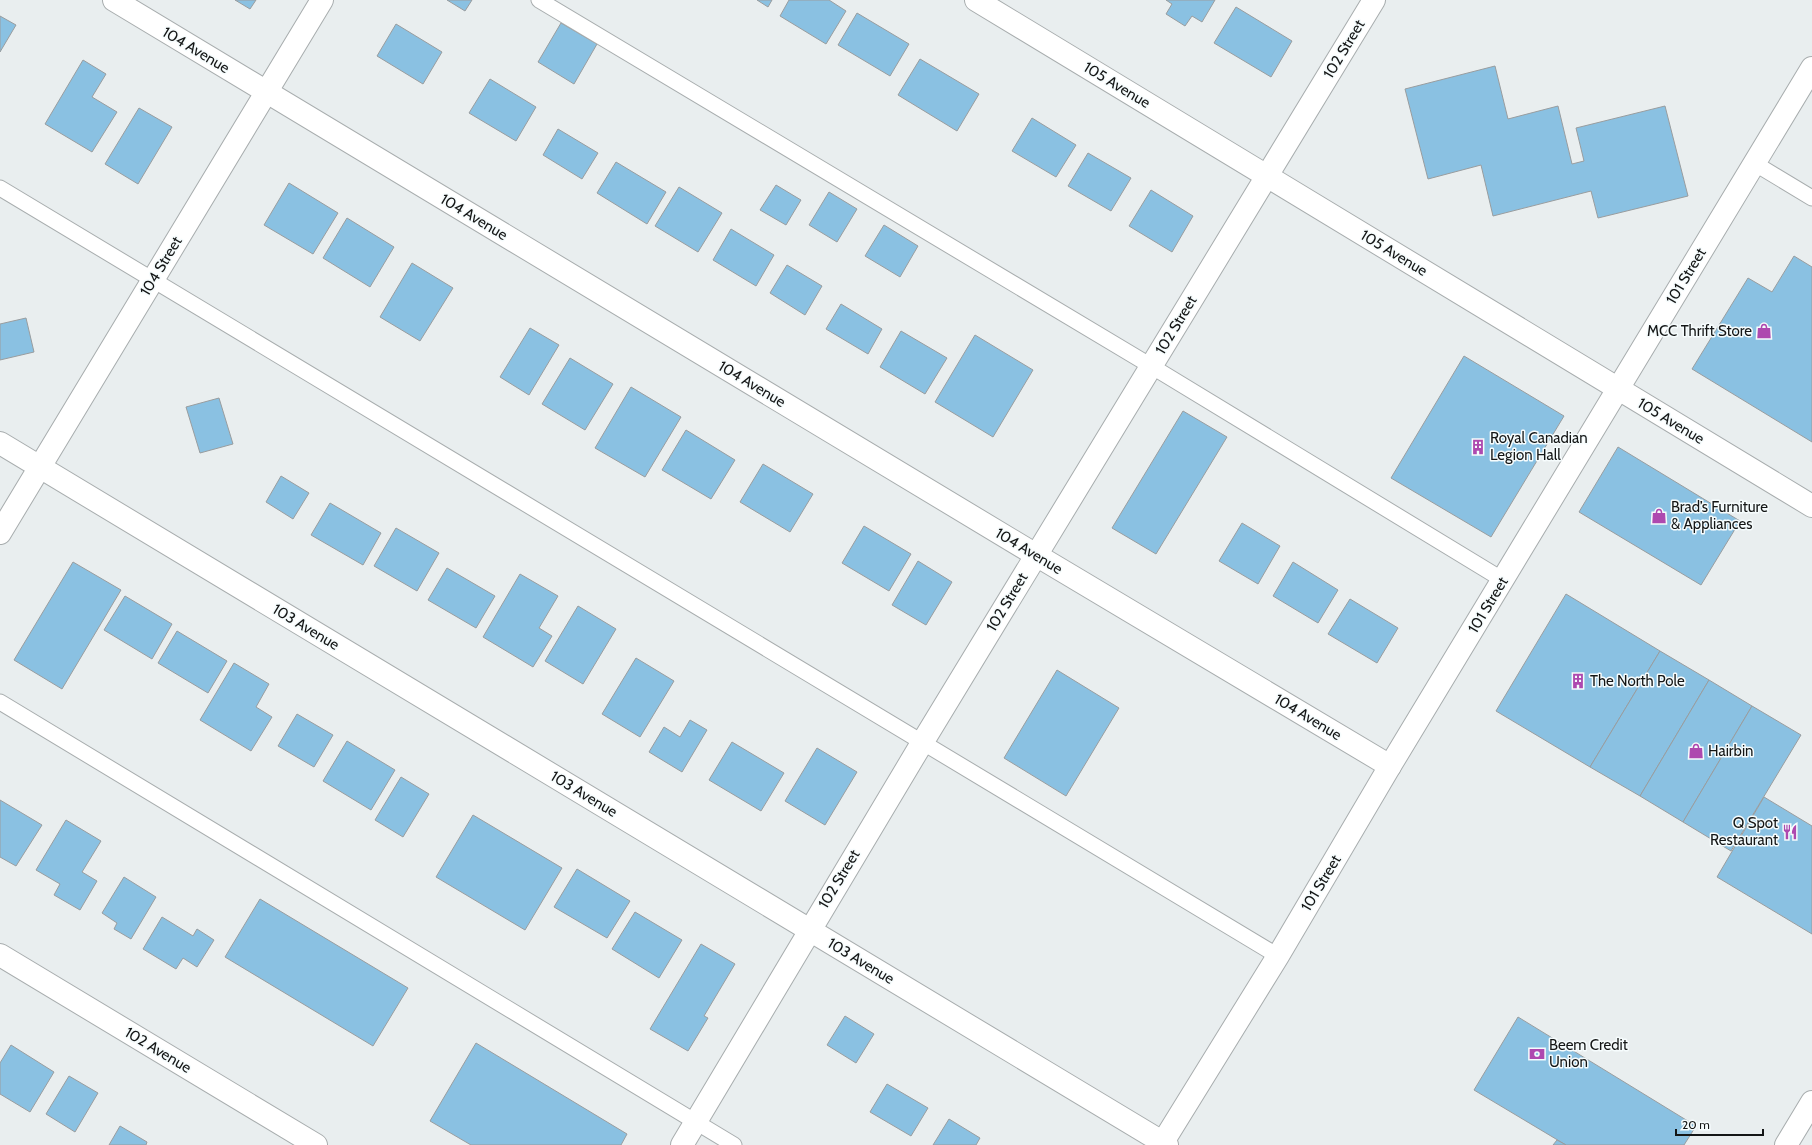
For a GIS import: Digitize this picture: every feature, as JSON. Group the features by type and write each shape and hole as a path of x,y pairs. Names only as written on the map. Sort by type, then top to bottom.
{"street":[{"name":"104 Avenue","path":"114,0 1036,555 1390,766"},
{"name":"104 Street","path":"0,533 322,0"},
{"name":"105 Avenue","path":"976,0 1812,506"},
{"name":"102 Street","path":"682,1145 922,743 1374,0"},
{"name":"101 Street","path":"1165,1144 1390,766 1812,68"},
{"name":"103 Avenue","path":"0,444 1165,1144"},
{"name":"102 Avenue","path":"0,955 316,1145"},
{"path":"1786,1145 1812,1102"}],"lane":[{"path":"539,0 1151,366 1503,580"},
{"path":"1754,163 1812,198"},
{"path":"0,188 1278,956"},
{"path":"0,702 734,1145"}],"building":[{"path":"235,0 256,0 250,9"},
{"path":"447,0 472,0 465,11"},
{"path":"757,0 772,0 768,7"},
{"path":"789,0 829,0 846,11 826,44 780,16"},
{"path":"1166,0 1215,0 1202,22 1192,16 1185,26 1166,14 1172,4"},
{"path":"1236,7 1292,41 1271,77 1214,43"},
{"path":"857,13 909,44 890,76 838,45"},
{"path":"0,16 16,25 0,52"},
{"path":"561,23 597,44 574,84 538,62"},
{"path":"396,24 442,52 423,84 377,56"},
{"path":"920,59 979,94 957,131 898,95"},
{"path":"83,60 106,74 92,97 117,112 92,152 45,124"},
{"path":"1495,66 1508,119 1558,106 1572,164 1584,161 1576,128 1665,106 1688,196 1598,218 1591,191 1493,216 1481,165 1428,179 1405,89"},
{"path":"490,79 536,107 516,141 469,113"},
{"path":"139,108 172,127 138,184 105,164"},
{"path":"1032,118 1076,145 1056,177 1012,151"},
{"path":"558,129 598,153 582,179 543,155"},
{"path":"1088,153 1131,178 1111,211 1068,186"},
{"path":"616,162 666,192 647,224 597,193"},
{"path":"289,183 338,213 313,254 264,225"},
{"path":"776,185 801,200 786,225 760,210"},
{"path":"679,187 722,213 698,252 655,226"},
{"path":"1151,190 1193,216 1172,252 1129,226"},
{"path":"829,192 857,209 837,242 809,225"},
{"path":"347,218 394,247 370,287 323,258"},
{"path":"884,225 918,246 900,277 865,256"},
{"path":"731,229 774,255 756,286 713,260"},
{"name":"MCC Thrift Store","path":"1794,256 1812,267 1812,442 1692,369 1748,278 1772,292"},
{"path":"412,263 453,288 420,341 380,317"},
{"path":"787,265 822,286 805,315 770,293"},
{"path":"841,304 882,329 868,354 826,329"},
{"path":"26,318 34,352 0,360 0,324"},
{"path":"530,328 559,345 529,395 500,377"},
{"path":"901,331 947,358 925,394 880,367"},
{"path":"975,335 1033,370 993,437 935,402"},
{"name":"Royal Canadian Legion Hall","path":"1464,356 1564,416 1491,537 1391,478"},
{"path":"570,358 613,384 585,430 542,404"},
{"path":"631,387 681,417 645,477 595,448"},
{"path":"219,398 233,444 200,453 186,407"},
{"path":"1183,411 1227,437 1156,554 1112,528"},
{"path":"686,430 735,460 711,499 662,470"},
{"name":"Brad’s Furniture & Appliances","path":"1618,447 1740,521 1701,585 1579,512"},
{"path":"763,464 813,494 790,532 740,502"},
{"path":"281,476 309,493 293,519 266,502"},
{"path":"330,503 381,533 363,565 311,535"},
{"path":"1242,523 1280,546 1258,584 1219,561"},
{"path":"864,526 911,554 889,591 842,563"},
{"path":"396,528 439,553 417,591 374,566"},
{"path":"918,561 952,582 926,625 892,605"},
{"path":"73,562 121,590 62,689 14,660"},
{"path":"1293,562 1338,590 1318,623 1273,596"},
{"path":"447,568 495,596 476,628 428,600"},
{"path":"520,574 558,596 539,628 552,636 533,667 483,637"},
{"name":"The North Pole","path":"1566,594 1660,651 1590,767 1496,711"},
{"path":"125,596 172,624 152,659 104,630"},
{"path":"1350,599 1398,628 1377,663 1328,634"},
{"path":"578,606 616,629 583,684 545,661"},
{"path":"177,631 227,661 208,693 158,663"},
{"path":"1660,651 1709,680 1640,796 1590,767"},
{"path":"636,658 674,681 640,737 602,714"},
{"path":"234,663 269,684 256,707 272,717 251,751 200,720"},
{"path":"1057,670 1119,708 1066,796 1004,758"},
{"name":"Hairbin","path":"1709,680 1752,706 1683,822 1640,796"},
{"path":"1752,706 1801,735 1731,851 1683,822"},
{"path":"297,714 333,735 314,767 278,746"},
{"path":"690,720 707,730 682,772 649,752 664,727 680,737"},
{"path":"347,741 395,770 371,810 323,781"},
{"path":"732,742 784,773 761,811 709,780"},
{"path":"817,748 857,772 825,825 785,801"},
{"path":"401,777 429,794 403,837 375,820"},
{"path":"1764,797 1812,826 1812,934 1717,877"},
{"path":"0,800 42,825 16,866 0,857"},
{"path":"473,815 562,868 525,930 436,877"},
{"path":"66,820 101,841 82,872 97,881 80,910 54,895 60,884 36,870"},
{"path":"577,869 630,901 607,938 554,907"},
{"path":"124,877 156,897 131,939 114,929 117,923 102,913"},
{"path":"260,899 408,988 373,1046 225,957"},
{"path":"635,912 682,940 659,978 612,949"},
{"path":"162,917 193,936 197,929 214,940 197,967 183,958 176,969 143,949"},
{"path":"701,944 735,964 704,1016 708,1018 688,1051 650,1029"},
{"path":"845,1016 874,1034 856,1063 827,1045"},
{"name":"Beem Credit Union","path":"1518,1017 1696,1126 1684,1145 1566,1145 1474,1090"},
{"path":"476,1043 627,1134 621,1145 471,1145 430,1121"},
{"path":"11,1045 54,1072 30,1112 0,1094 0,1063"},
{"path":"69,1076 98,1093 75,1132 46,1114"},
{"path":"887,1084 928,1108 911,1136 870,1112"},
{"path":"949,1119 980,1138 976,1145 933,1145"},
{"path":"120,1126 147,1142 146,1145 109,1145"},
{"path":"1557,1140 1566,1145 1553,1145"}],"place":[{"name":"MCC Thrift Store","path":"1764,331"},
{"name":"Royal Canadian Legion Hall","path":"1478,447"},
{"name":"Brad’s Furniture & Appliances","path":"1659,516"},
{"name":"The North Pole","path":"1578,681"},
{"name":"Hairbin","path":"1696,751"},
{"name":"Q Spot Restaurant","path":"1790,832"},
{"name":"Beem Credit Union","path":"1537,1054"}]}
